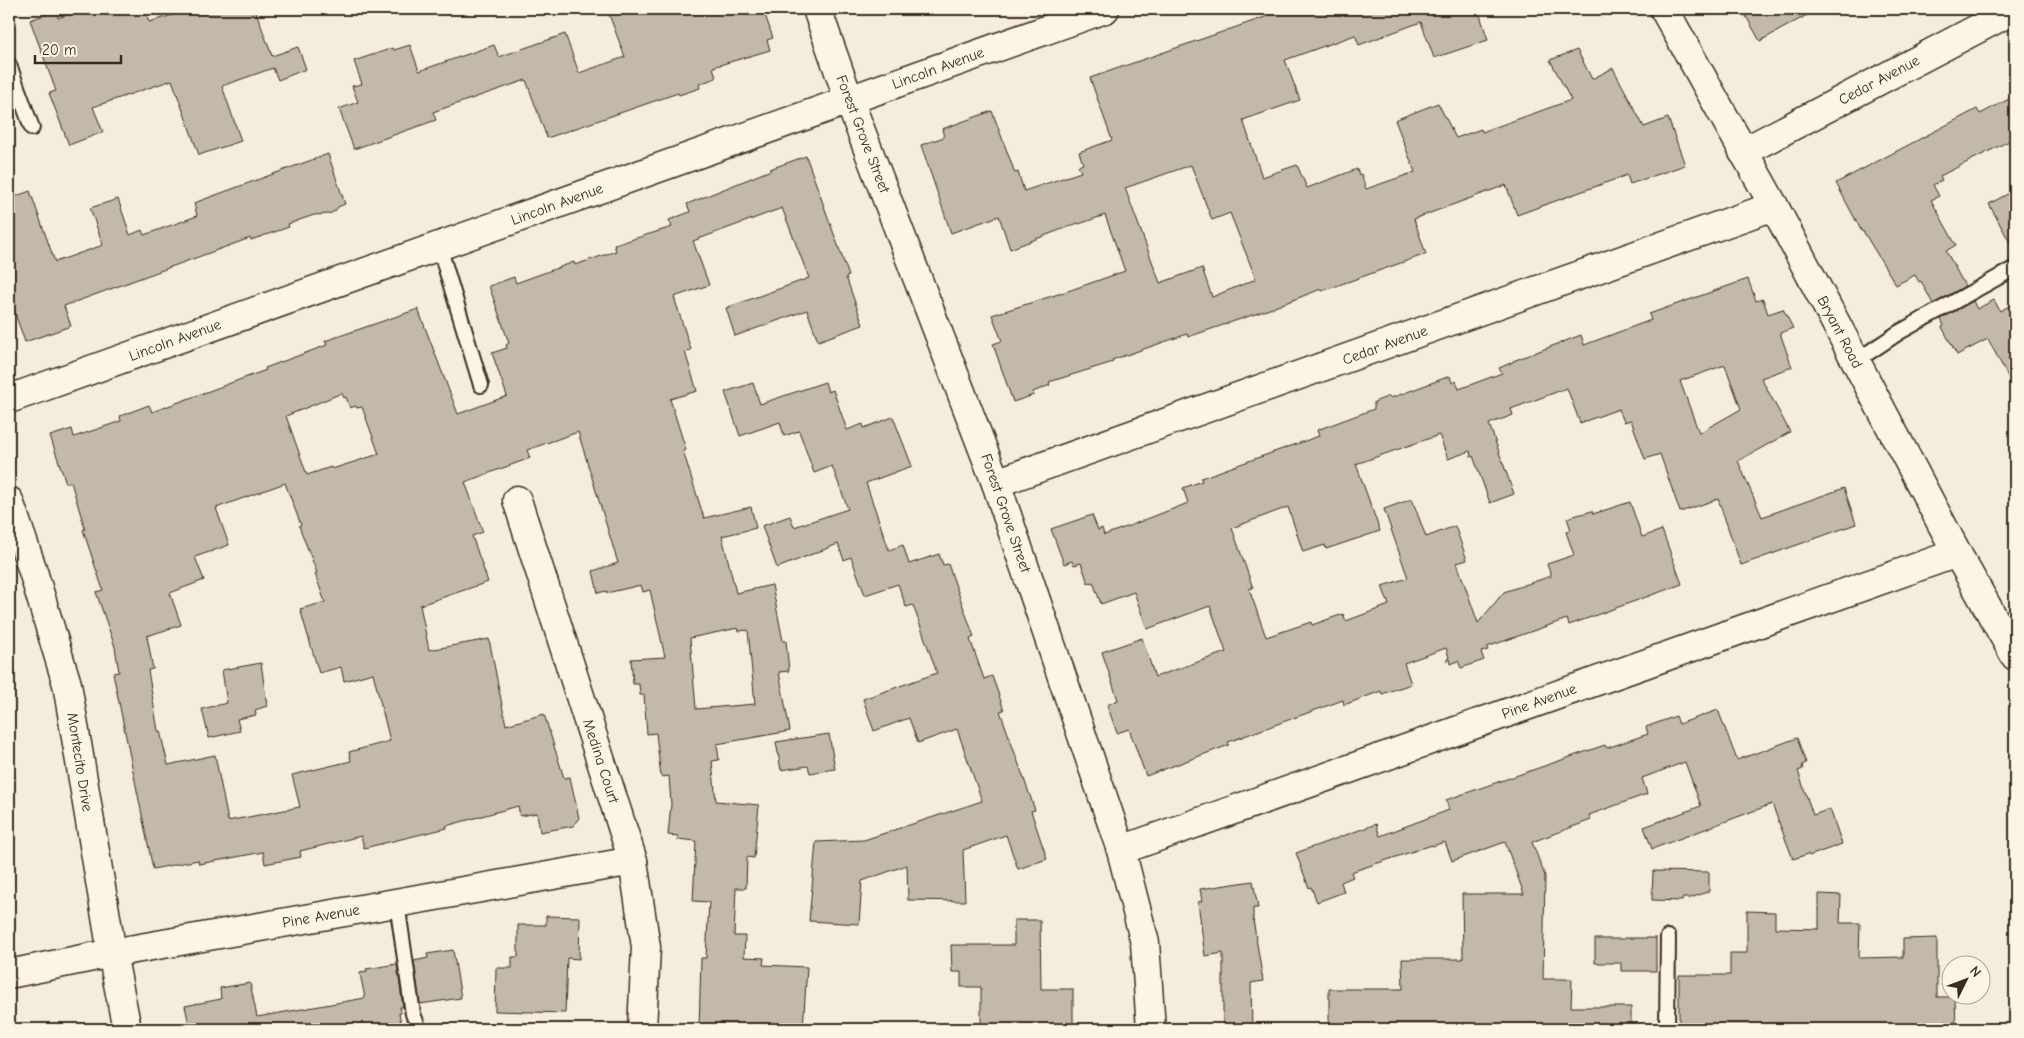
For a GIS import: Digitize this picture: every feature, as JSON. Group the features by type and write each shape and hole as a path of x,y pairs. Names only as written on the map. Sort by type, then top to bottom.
{"street":[{"name":"Forest Grove Street","path":"817,9 849,100 996,483 1121,850 1145,943 1151,1029"},
{"name":"Lincoln Avenue","path":"9,399 1105,9"},
{"name":"Bryant Road","path":"1664,9 1774,206 1958,553 2015,656"},
{"name":"Cedar Avenue","path":"1743,152 2015,9"},
{"name":"Cedar Avenue","path":"996,483 1774,206"},
{"name":"Medina Court","path":"517,500 634,860 646,947 642,1029"},
{"name":"Montecito Drive","path":"9,501 68,684 112,953 127,1029"},
{"name":"Pine Avenue","path":"1121,850 1958,553"},
{"name":"Pine Avenue","path":"9,974 112,953 634,860"}],"lane":[{"path":"9,65 32,128"},
{"path":"439,246 481,385"},
{"path":"1856,361 1898,333 2015,268"},
{"path":"397,903 413,1014 419,1029"},
{"path":"1667,1029 1668,937"}],"building":[{"path":"85,9 144,9 149,22 193,9 255,9 272,56 298,47 306,69 278,80 273,68 222,86 241,141 199,155 172,80 93,107 103,132 69,145 49,93 56,91 30,20 56,11 58,18"},
{"path":"607,9 763,9 773,38 767,40 770,50 713,67 716,78 699,84 700,88 679,95 678,93 547,138 526,80 433,112 436,120 354,149 339,109 358,102 352,86 362,84 354,61 393,48 394,50 410,45 419,71 494,45 499,57 565,34 579,73 625,57"},
{"path":"1288,9 1478,9 1488,40 1434,58 1421,22 1359,45 1355,35 1285,60 1300,100 1243,120 1262,177 1297,165 1307,188 1357,169 1359,175 1361,174 1366,189 1415,172 1395,120 1438,103 1456,138 1481,129 1482,132 1571,100 1550,60 1577,50 1592,79 1613,68 1644,127 1668,118 1685,165 1630,184 1627,175 1517,215 1506,185 1414,219 1426,254 1322,291 1321,289 1188,337 1187,334 1112,360 1113,362 1049,382 1050,385 1033,392 1034,395 1013,402 993,344 1002,341 992,315 1125,271 1105,215 1078,223 1010,249 999,216 951,233 921,145 944,137 942,129 992,111 1015,173 1018,172 1024,191 1081,172 1078,166 1083,164 1079,152 1112,140 1090,78","holes":["1191,165 1212,220 1230,213 1256,279 1212,297 1202,268 1160,283 1125,188"]},
{"path":"1742,9 1818,9 1760,41"},
{"path":"2015,96 2015,138 1940,176 1942,180 1933,185 1939,196 1931,200 1956,245 1946,251 1965,286 1933,304 1921,281 1919,282 1915,275 1896,285 1862,232 1836,183 1977,109 1980,114"},
{"path":"328,154 345,204 338,207 335,211 329,214 314,215 288,224 289,227 251,240 250,238 64,306 71,326 25,342 9,296 9,199 30,191 55,262 103,245 90,208 118,199 130,235 142,230 144,235 197,216 194,203"},
{"path":"806,156 849,276 846,277 863,325 818,341 807,310 735,336 726,308 809,278 782,208 693,241 709,285 674,297 691,350 685,352 697,391 670,399 686,450 683,451 704,518 751,507 756,528 722,536 736,593 772,585 783,641 786,641 789,671 779,672 790,731 717,744 719,760 712,761 716,801 759,805 754,858 747,857 746,888 736,888 734,936 745,936 744,957 764,958 763,965 807,967 803,1029 699,1029 701,958 706,958 709,902 693,901 696,841 677,839 678,836 668,835 671,804 669,776 661,777 656,733 647,734 644,695 640,695 639,684 633,684 631,659 665,657 650,590 643,592 641,585 607,593 606,591 598,593 593,571 618,563 578,432 527,450 530,458 465,482 483,532 472,536 488,582 420,605 429,650 489,639 506,725 544,714 564,778 570,777 579,818 573,826 540,832 537,813 520,816 518,806 446,826 447,828 364,848 361,836 300,851 301,857 265,864 263,852 199,864 198,860 153,869 113,673 119,672 115,647 96,592 103,590 83,530 85,529 71,482 66,483 50,436 72,429 74,437 121,421 120,416 149,405 152,412 266,370 265,368 327,345 325,341 418,309 458,414 507,396 492,353 507,348 506,345 509,343 489,286 514,277 516,283 574,262 575,265 616,251 614,245 672,227 669,220 690,212 687,204","holes":["342,393 344,398 346,397 350,408 362,407 379,454 307,475 286,416","285,483 301,525 299,526 317,573 315,574 325,602 300,609 319,673 341,667 344,681 373,673 390,741 349,752 351,761 292,775 300,807 228,821 215,755 168,765 160,731 158,731 148,670 153,669 147,636 181,625 170,593 204,580 195,557 229,545 216,508","738,628 739,631 748,630 755,704 696,709 690,638"]},
{"path":"2015,190 2015,252 1989,204"},
{"path":"1748,279 1756,301 1763,299 1768,314 1783,309 1793,328 1780,333 1792,367 1761,378 1790,432 1738,461 1762,517 1844,488 1856,524 1741,565 1718,499 1680,512 1660,454 1645,459 1631,420 1624,422 1619,409 1580,423 1567,388 1511,409 1513,415 1489,424 1514,494 1490,503 1470,451 1448,459 1439,435 1356,464 1380,531 1326,549 1325,545 1303,552 1288,507 1232,528 1253,588 1249,589 1266,637 1311,622 1312,625 1343,614 1346,621 1389,605 1382,586 1408,578 1384,509 1412,499 1426,537 1455,526 1467,560 1457,563 1478,623 1504,592 1551,576 1547,564 1574,555 1566,532 1571,530 1567,518 1592,511 1593,514 1630,502 1642,537 1662,530 1682,584 1569,625 1567,619 1487,647 1488,650 1481,652 1484,660 1461,668 1458,661 1451,664 1450,659 1446,661 1449,657 1446,648 1404,663 1411,684 1382,694 1381,691 1344,705 1343,700 1228,742 1229,745 1146,776 1129,729 1117,733 1107,705 1118,700 1102,652 1142,638 1155,677 1226,652 1210,606 1147,629 1134,592 1101,604 1093,582 1088,583 1081,563 1074,565 1072,561 1064,564 1051,529 1092,515 1098,530 1102,528 1104,535 1188,503 1183,488 1202,481 1201,478 1319,436 1317,430 1374,409 1374,402 1389,396 1391,398 1450,376 1452,383 1456,381 1459,389 1502,373 1499,368 1513,361 1581,335 1584,345 1651,320 1649,314","holes":["1725,365 1741,409 1699,433 1680,381"]},
{"path":"1994,300 2000,311 2015,303 2015,390 1988,339 1957,355 1942,327 1944,326 1941,319 1973,301 1977,309"},
{"path":"825,382 828,392 833,390 847,430 863,424 864,428 893,417 912,466 866,483 889,550 903,545 909,564 939,554 943,565 948,564 974,637 970,639 984,679 992,676 1004,710 1000,711 1035,810 1031,811 1047,859 1018,869 1006,835 963,850 965,901 908,900 907,865 862,881 859,924 809,921 816,842 864,840 982,801 957,729 918,743 909,718 874,731 863,699 937,673 913,605 906,607 898,584 865,595 851,557 844,560 838,544 777,568 762,526 790,516 794,527 848,509 832,466 814,473 799,431 784,436 780,422 740,436 725,392 753,383 760,404"},
{"path":"261,663 267,706 255,710 256,715 237,719 240,731 209,738 202,709 227,703 222,670"},
{"path":"1718,710 1737,760 1797,738 1806,763 1802,765 1803,769 1798,771 1813,815 1830,809 1842,844 1809,856 1808,854 1793,859 1772,804 1652,849 1644,827 1701,806 1685,762 1642,778 1647,794 1589,815 1591,820 1532,842 1545,876 1543,979 1572,979 1571,1007 1631,1007 1631,1029 1329,1029 1329,989 1403,989 1402,959 1463,959 1462,894 1524,894 1505,842 1452,861 1445,842 1432,845 1351,872 1353,877 1341,882 1344,892 1317,902 1311,887 1309,888 1296,853 1376,824 1380,836 1449,810 1446,800 1605,745 1607,748 1648,734 1646,727 1676,716 1679,724"},
{"path":"829,734 835,769 810,773 808,766 781,770 776,742"},
{"path":"1653,871 1709,872 1709,891 1691,898 1683,898 1682,901 1652,900"},
{"path":"1253,881 1258,908 1253,908 1253,919 1263,981 1251,983 1252,1029 1223,1029 1223,953 1205,956 1198,902 1202,901 1200,889"},
{"path":"1819,894 1841,895 1840,923 1860,923 1859,958 1903,957 1903,939 1937,938 1937,997 1942,997 1942,1006 1955,1006 1956,1029 1679,1029 1679,975 1730,975 1730,953 1747,953 1747,911 1775,912 1775,928 1819,929"},
{"path":"546,916 580,917 579,959 567,958 565,1013 495,1011 496,968 512,968 512,957 518,957 518,925 546,925"},
{"path":"1014,920 1040,920 1041,989 1073,989 1073,1026 1021,1025 1021,1029 981,1029 981,987 961,987 961,972 952,972 951,945 1014,945"},
{"path":"1656,938 1656,971 1621,971 1621,963 1595,963 1595,939"},
{"path":"453,950 461,998 420,1004 414,961 428,958 427,954"},
{"path":"397,964 403,1007 400,1007 401,1013 399,1013 401,1023 369,1029 190,1029 185,1006 221,999 220,988 250,983 257,1017 365,998 360,973 367,972 366,969"}]}
